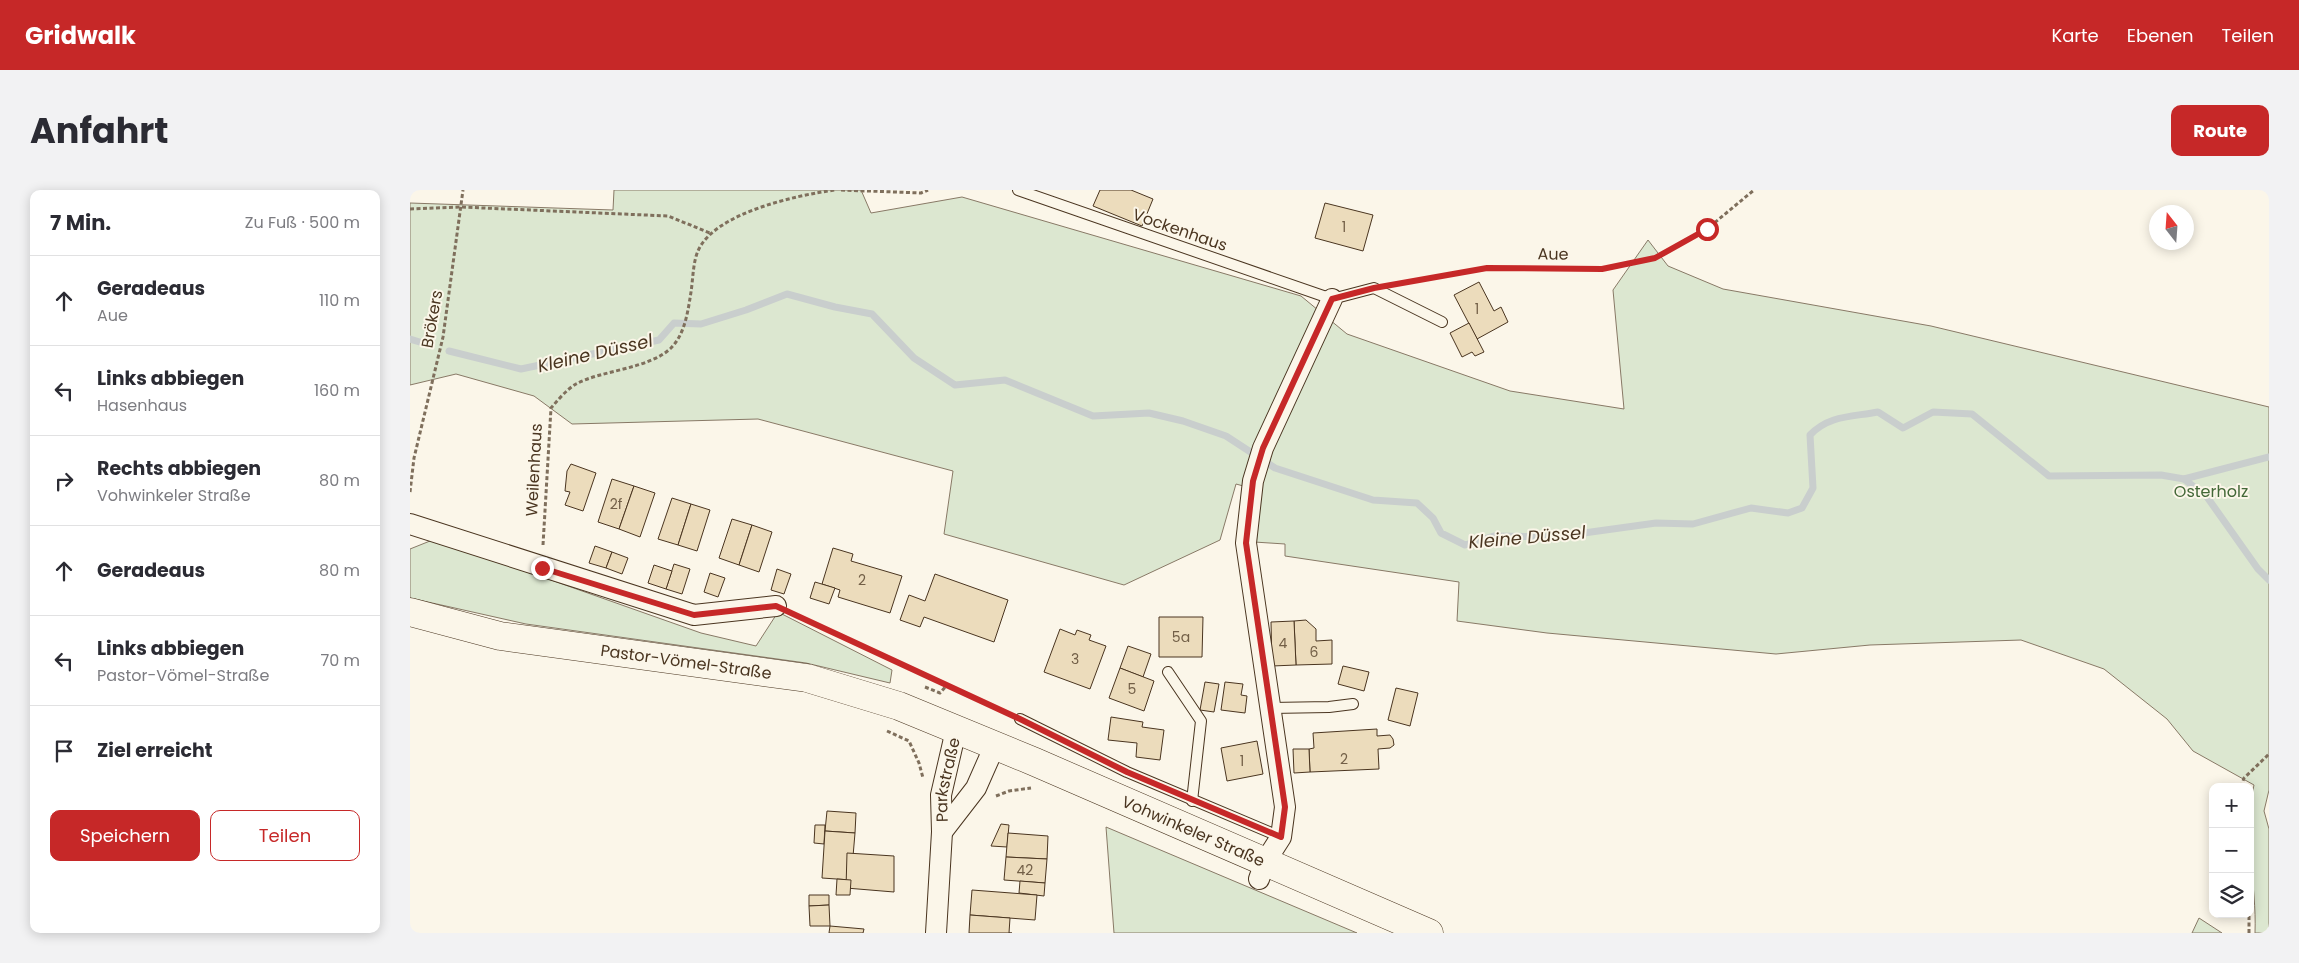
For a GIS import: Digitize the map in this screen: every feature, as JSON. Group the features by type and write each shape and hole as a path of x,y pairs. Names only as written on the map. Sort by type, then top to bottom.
{"main road":[{"name":"Pastor-Vömel-Straße","path":"410,612 500,636 807,678 899,706 956,730"},
{"name":"Vohwinkeler Straße","path":"956,730 995,745 1262,870 1429,933"}],"street":[{"path":"1262,870 1281,837 1285,807 1246,543 1253,481 1263,448 1332,299"},
{"path":"410,524 542,568 694,615 776,606"},
{"name":"Parkstraße","path":"936,933 942,832 941,795 956,730"},
{"name":"Parkstraße","path":"942,832 976,788 995,745"}],"lane":[{"name":"Vockenhaus","path":"1018,190 1332,299"},
{"path":"1332,299 1374,288 1442,322"},
{"name":"Vohwinkeler Straße","path":"1168,672 1201,721 1192,801"},
{"path":"1271,708 1353,704"},
{"name":"Vohwinkeler Straße","path":"1020,719 1192,801 1281,837"}],"path":[{"name":"Brökers","path":"410,492 414,458 443,337 463,190"},
{"name":"Weilenhaus","path":"542,568 551,408 575,385 652,359 670,349 681,334 689,303 698,251 710,233 732,218 809,194 835,190"},
{"path":"841,190 920,193 928,190"},
{"name":"Aue","path":"1374,288 1487,268 1602,269 1655,258 1707,229 1754,190"},
{"path":"410,209 461,208 668,216 710,233"},
{"path":"776,606 1020,719"},
{"path":"884,729 909,741 919,763 926,794 941,795"},
{"path":"2242,783 2244,778 2269,754"},
{"path":"976,788 990,799 1009,791 1031,788"},
{"path":"2249,918 2249,933"}],"green space":[{"name":"Osterholz","path":"614,190 861,190 871,213 962,197 1301,296 1347,334 1510,391 1624,409 1613,290 1648,240 1668,266 1723,289 1931,326 2269,407 2269,790 2264,811 2269,829 2269,933 2255,933 2254,783 2250,783 2193,751 2167,719 2104,669 2021,640 1870,645 1776,654 1547,633 1457,621 1459,582 1285,556 1285,544 1254,542 1258,490 1236,484 1220,540 1124,585 944,534 953,471 758,419 572,424 534,396 456,374 410,385 410,203 613,210"},
{"path":"435,539 701,633 756,646 778,612 892,670 890,683 806,663 526,624 410,598 410,549"},
{"path":"1106,827 1357,933 1114,933"},
{"path":"2199,918 2222,933 2192,933"}],"building":[{"path":"1100,190 1131,190 1153,199 1142,226 1093,206"},
{"path":"1325,203 1373,215 1363,251 1315,238"},
{"path":"1479,282 1494,311 1501,307 1508,322 1477,339 1454,295"},
{"path":"1469,323 1484,352 1475,356 1472,352 1462,357 1450,333"},
{"path":"571,464 596,473 583,511 565,505 570,492 565,491 567,471"},
{"path":"612,479 634,486 619,529 598,522"},
{"path":"634,486 655,493 640,537 619,529"},
{"path":"672,498 691,504 678,545 658,539"},
{"path":"691,504 710,510 697,551 678,545"},
{"path":"732,519 752,525 739,565 719,558"},
{"path":"752,525 772,532 759,572 739,565"},
{"path":"595,546 612,552 606,568 589,563"},
{"path":"833,548 853,554 851,561 902,576 890,613 838,597 840,590 822,584"},
{"path":"612,552 628,558 622,574 606,568"},
{"path":"674,564 690,569 682,594 666,589"},
{"path":"654,565 672,571 666,589 648,583"},
{"path":"777,569 791,574 784,594 771,590"},
{"path":"710,573 725,578 718,597 704,592"},
{"path":"935,574 1008,600 994,642 924,617 920,627 900,620 909,595 925,601"},
{"path":"815,582 835,588 829,604 810,598"},
{"path":"1159,617 1203,617 1202,657 1159,657"},
{"path":"1306,620 1316,629 1316,641 1332,640 1332,664 1296,665 1294,621"},
{"path":"1294,621 1296,665 1272,666 1271,622"},
{"path":"1060,629 1075,635 1077,630 1091,635 1089,640 1106,646 1090,689 1044,672"},
{"path":"1128,646 1151,654 1143,677 1120,668"},
{"path":"1343,666 1369,672 1364,691 1338,684"},
{"path":"1120,668 1154,681 1144,711 1109,698"},
{"path":"1205,682 1219,684 1214,712 1200,710"},
{"path":"1225,682 1243,684 1241,695 1247,696 1245,713 1221,710"},
{"path":"1396,688 1418,693 1410,726 1388,720"},
{"path":"1111,717 1143,722 1142,727 1164,730 1160,760 1136,757 1137,743 1108,740"},
{"path":"1377,729 1377,736 1390,735 1394,745 1390,748 1378,749 1379,769 1310,772 1309,749 1314,748 1313,733"},
{"path":"1257,741 1263,774 1227,781 1221,748"},
{"path":"1293,749 1309,749 1310,772 1294,773"},
{"path":"827,811 856,813 855,833 825,831"},
{"path":"1001,824 1009,825 1007,847 991,846"},
{"path":"815,825 825,825 824,844 814,843"},
{"path":"825,831 855,833 851,880 822,878"},
{"path":"1008,833 1048,836 1047,859 1006,857"},
{"path":"847,853 894,856 894,892 846,888"},
{"path":"1006,857 1047,859 1045,883 1004,880"},
{"path":"837,879 851,880 850,895 836,895"},
{"path":"1020,881 1045,883 1044,896 1019,893"},
{"path":"972,890 1037,895 1035,920 970,915"},
{"path":"809,895 829,895 829,905 809,906"},
{"path":"829,905 830,926 810,926 809,906"},
{"path":"970,915 1010,918 1009,933 969,933"},
{"path":"830,926 864,929 863,933 829,933"}],"waterway":[{"name":"Kleine Düssel","path":"449,351 521,369 659,340 674,323 701,324 746,310 787,294 835,307 872,314 914,358 955,385 1005,380 1093,416 1149,413 1183,421 1226,436 1275,468 1373,500 1417,503 1433,518 1441,533 1465,545 1494,536 1555,537 1656,523 1693,524 1751,508 1788,513 1802,508 1813,488 1810,435 1817,428 1833,420 1878,412 1903,428 1933,412 1972,414 2049,476 2161,475 2184,479 2207,497 2258,569 2269,580"},
{"name":"Kleine Düssel","path":"410,339 423,343"},
{"path":"2184,479 2269,457"}],"route":[{"path":"542,568 694,615 776,606 1020,719 1127,772 1281,837 1285,807 1246,543 1253,481 1263,448 1332,299 1374,288 1487,268 1602,269 1655,258 1707,229"}]}
